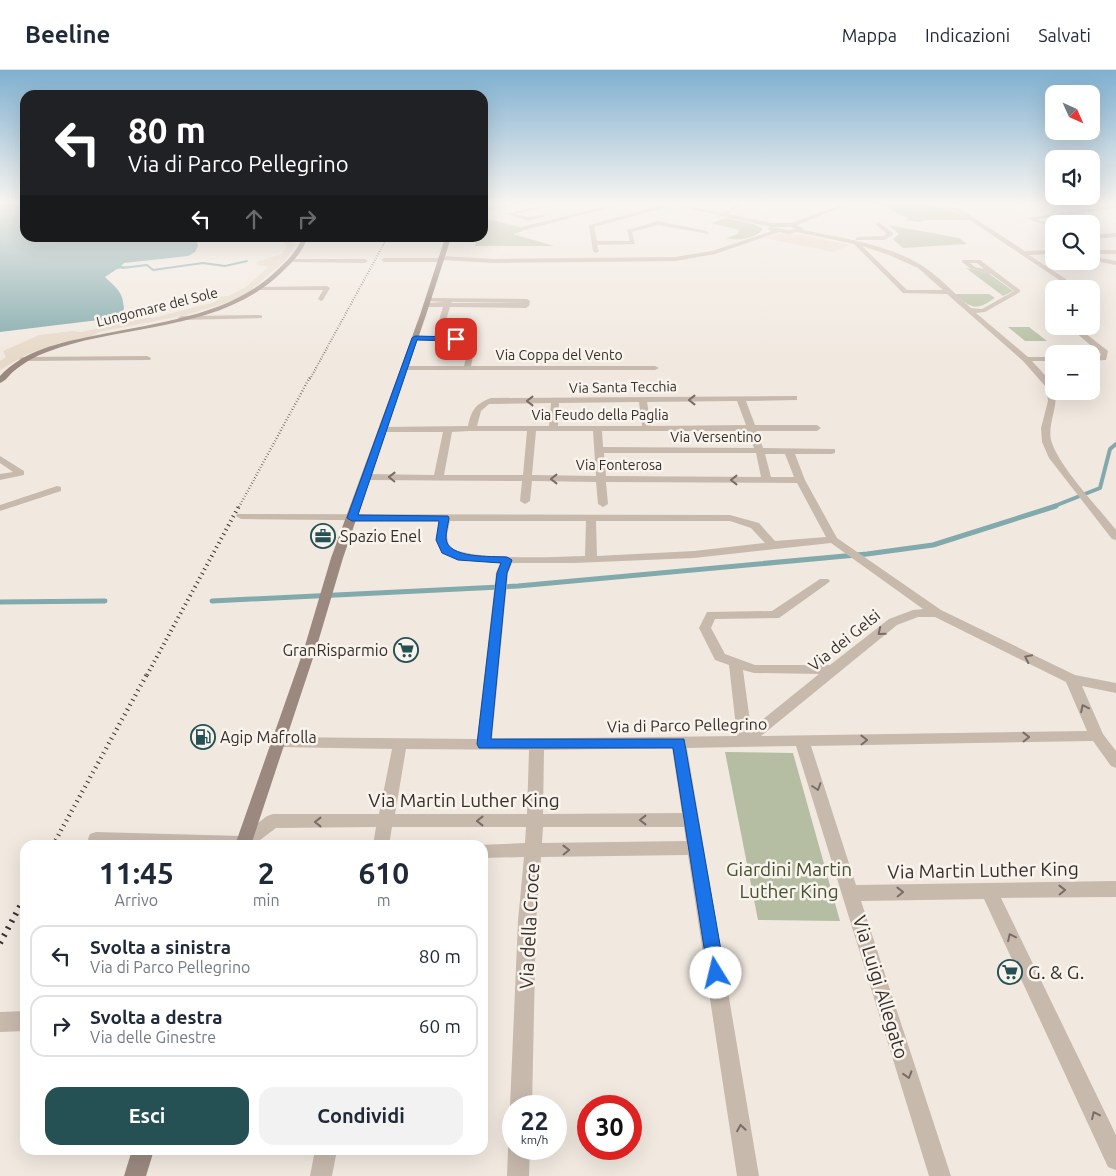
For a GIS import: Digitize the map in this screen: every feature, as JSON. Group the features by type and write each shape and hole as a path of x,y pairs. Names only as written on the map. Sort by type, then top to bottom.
{"main road":[{"name":"Lungomare del Sole","path":"0,381 9,370 23,359 55,346 181,318 236,301 260,289 296,255"},
{"path":"246,840 310,650 338,558 443,255"},
{"path":"135,1176 142,1155"}],"street":[{"path":"598,255 599,261"},
{"path":"384,260 659,260 705,255"},
{"path":"867,255 905,292 948,292"},
{"path":"894,255 920,267 1027,360 1050,387 1052,401 1045,428 1047,442 1054,458 1114,534"},
{"path":"1028,255 1065,280"},
{"path":"1100,259 1116,262"},
{"path":"291,261 365,261"},
{"path":"970,310 983,311 1018,291 992,272"},
{"path":"260,289 327,288 321,299"},
{"path":"427,303 527,301 526,306 448,303"},
{"path":"437,338 448,303"},
{"path":"181,318 260,317"},
{"path":"1082,335 1095,345"},
{"path":"415,338 474,339 467,368"},
{"path":"1100,349 1105,353 1103,358 1100,358"},
{"path":"23,359 148,358"},
{"path":"1027,360 1045,359"},
{"name":"Via Coppa del Vento","path":"404,368 655,368"},
{"name":"Via Santa Tecchia","path":"472,430 478,407 483,403 491,401 794,398"},
{"path":"643,400 648,428"},
{"path":"741,400 760,452 767,480"},
{"path":"553,429 555,401"},
{"name":"Via Feudo della Paglia","path":"384,429 817,428"},
{"path":"524,508 532,429"},
{"path":"597,429 603,504"},
{"path":"438,478 448,430"},
{"name":"Via Versentino","path":"599,450 832,451"},
{"path":"789,451 800,480 832,540 937,613 1072,679 1116,688"},
{"path":"0,459 21,473 0,477"},
{"name":"Via Fonterosa","path":"367,477 800,480"},
{"path":"0,508 57,489"},
{"path":"242,516 445,518 524,508 591,518 730,518 760,527 772,545"},
{"path":"445,518 441,540 446,550 458,557 507,560 591,559 714,553 772,545 832,540"},
{"path":"591,518 591,559"},
{"path":"484,744 502,573 507,560"},
{"path":"824,581 775,614 711,615 706,628 720,657 754,669 833,670"},
{"name":"Via dei Gelsi","path":"745,741 893,622 917,613 937,613"},
{"path":"735,662 745,741"},
{"path":"1072,679 1097,736 1116,762"},
{"name":"Via di Parco Pellegrino","path":"278,742 537,745 1097,736"},
{"name":"Via Luigi Allegato","path":"802,741 940,1176"},
{"path":"679,743 748,1176"},
{"path":"382,840 400,744"},
{"name":"Via della Croce","path":"521,1095 537,745"},
{"name":"Via Martin Luther King","path":"250,840 273,821 692,820"},
{"path":"96,839 126,840"},
{"path":"488,851 696,848"},
{"name":"Via Martin Luther King","path":"851,893 1116,889"},
{"path":"989,891 1116,1159"},
{"path":"0,1022 20,1021"},
{"path":"321,1176 325,1155"},
{"path":"518,1176 519,1160"}],"green space":[{"path":"966,268 988,273 1013,291 1003,296"},
{"path":"955,294 989,294 995,298 983,305 974,307"},
{"path":"1008,327 1029,327 1047,341 1025,341"},
{"name":"Giardini Martin Luther King","path":"725,752 793,753 840,921 758,920"}],"shaded area":[{"path":"280,255 289,255 285,261 253,288 253,291 229,302 186,315 99,332 93,336 53,345 26,355 0,370 0,361 6,357 3,351 39,335 72,331 81,332 149,317 153,318 215,302 216,300 208,301 208,299 229,296 246,287 268,267 257,265 256,262"}],"water":[{"path":"0,255 190,255 124,263 121,266 128,267 117,269 105,277 119,291 122,298 124,309 115,318 0,332"}],"waterway":[{"path":"122,268 147,265 153,270 203,263 225,266 247,261"},
{"path":"1052,507 1100,488 1110,449 1116,444"},
{"path":"212,601 518,586 867,554 933,545 1056,506"},
{"path":"0,602 105,601"}],"railway":[{"path":"310,379 378,255"},
{"path":"239,507 310,377"},
{"path":"147,675 239,506"},
{"path":"56,840 147,674"},
{"path":"0,943 20,906"}],"place":[{"name":"Spazio Enel","path":"323,536"},
{"name":"GranRisparmio","path":"406,650"},
{"name":"Agip Mafrolla","path":"203,737"},
{"name":"G. & G.","path":"1010,972"}],"route":[{"path":"456,339 415,338 352,518 445,518 441,540 446,550 458,557 507,560 502,573 484,744 679,743 716,973"}]}
